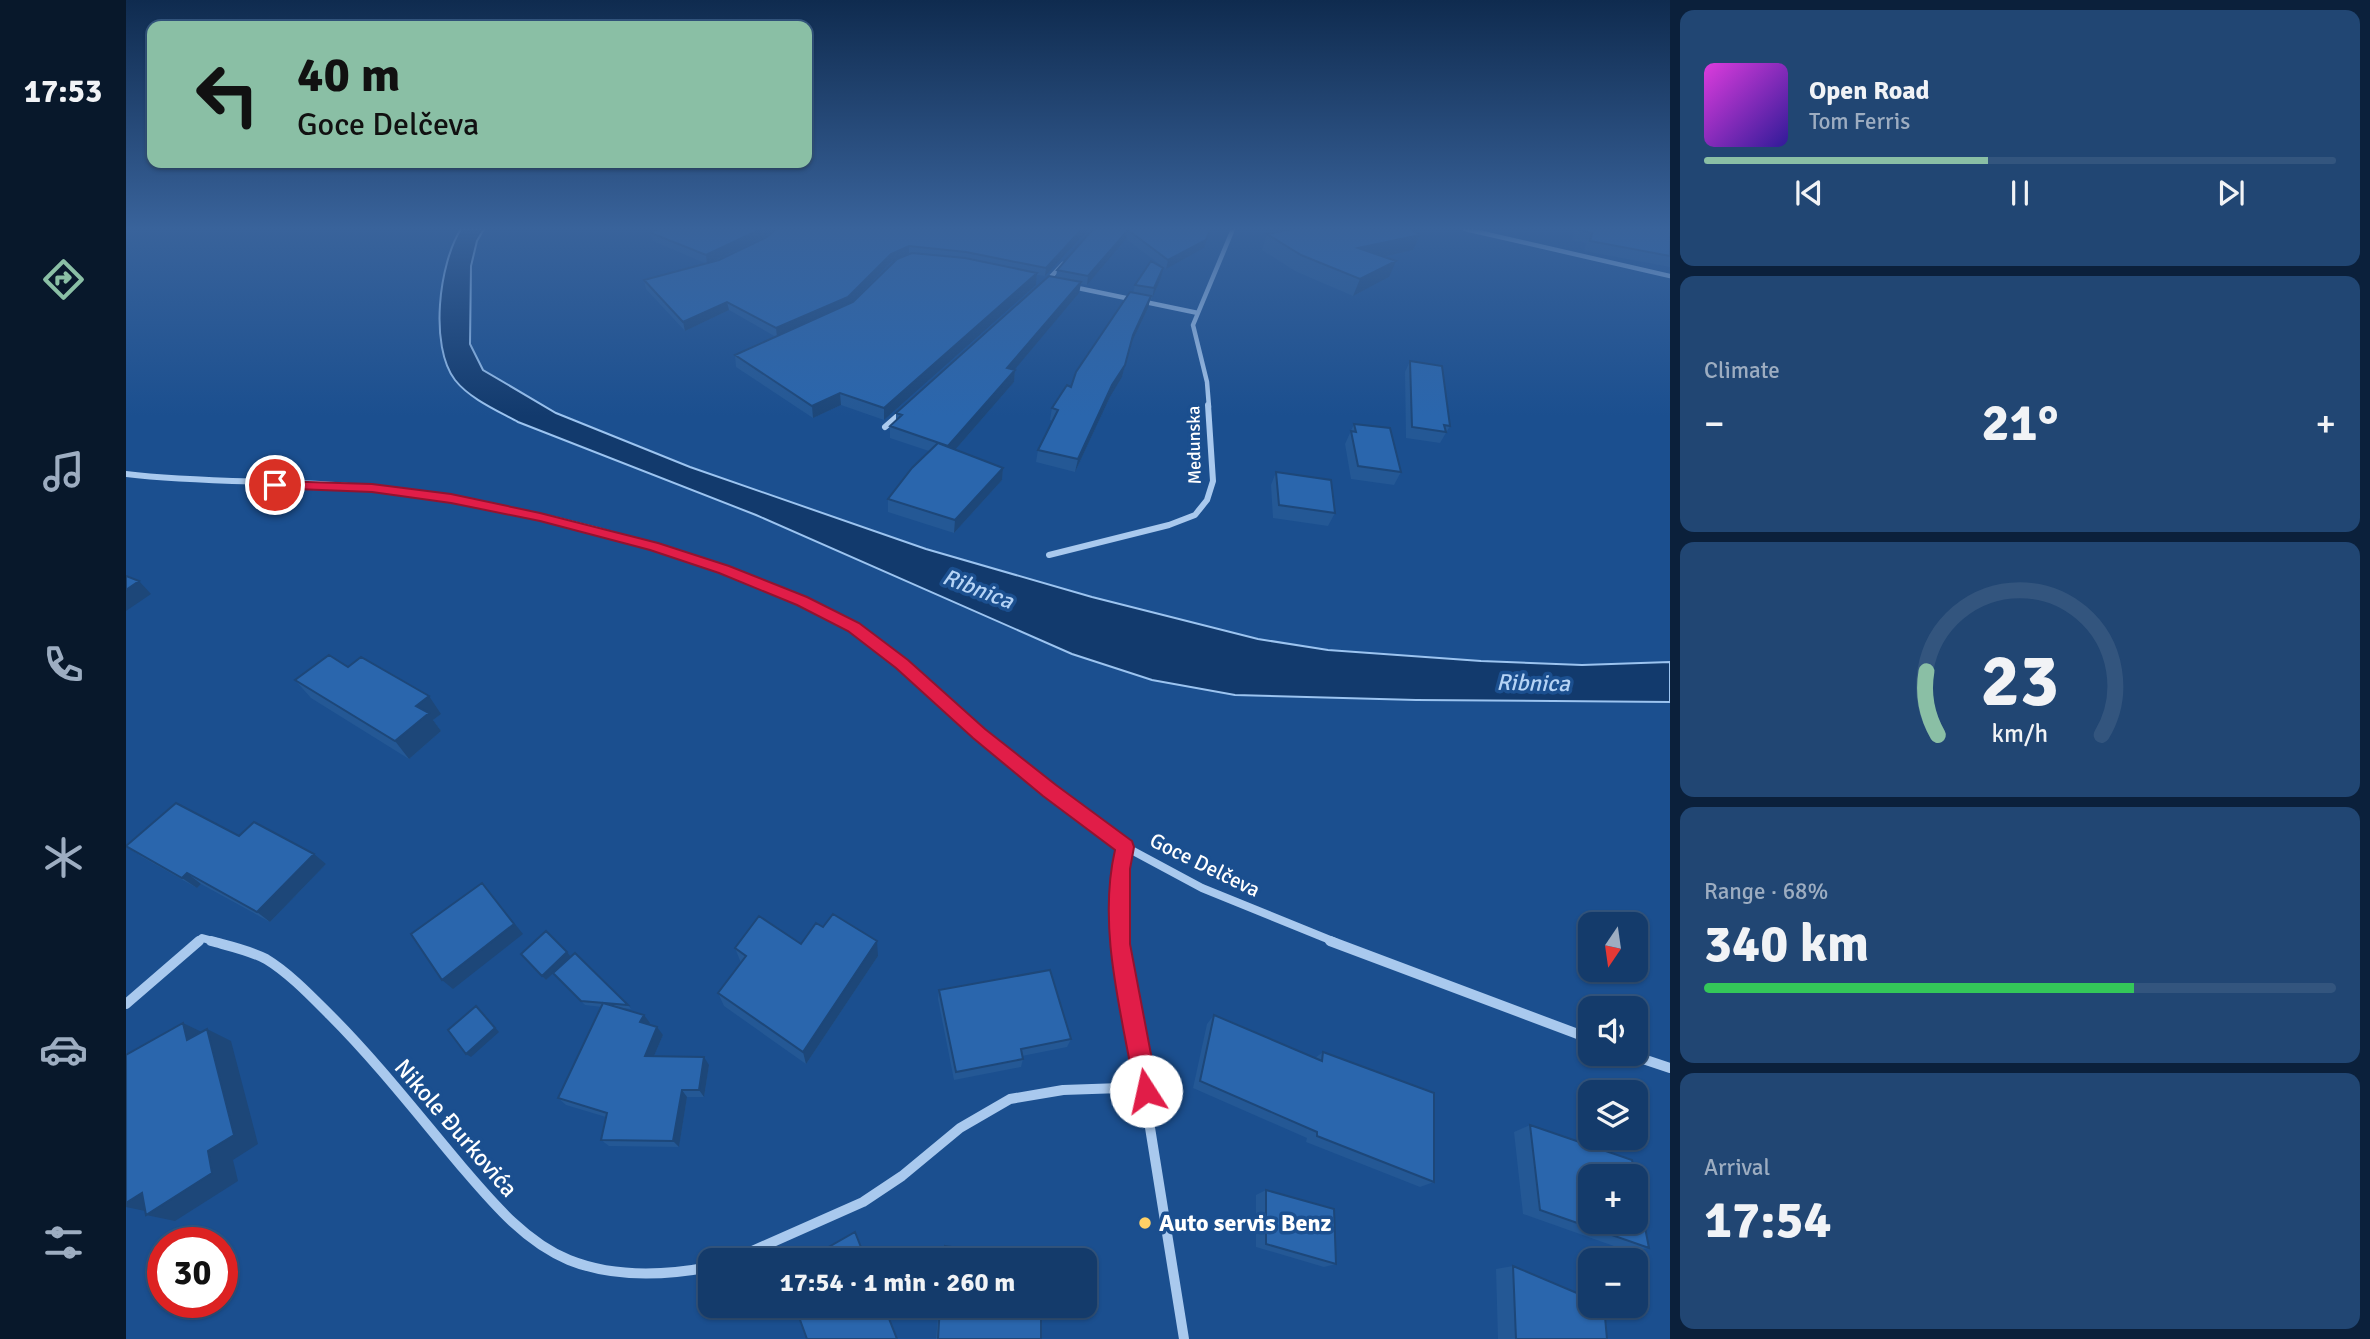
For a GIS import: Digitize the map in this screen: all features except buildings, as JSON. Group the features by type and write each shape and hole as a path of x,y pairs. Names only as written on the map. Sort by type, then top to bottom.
{"street":[{"path":"1096,291 1198,313"},
{"name":"Medunska","path":"1049,555 1195,515 1207,500 1213,481 1207,382 1193,325 1207,291"},
{"path":"885,428 905,409"},
{"name":"Goce Delčeva","path":"126,474 192,481 372,488 451,498 641,543 724,569 802,601 853,627 902,664 1040,783 1125,847 1182,879 1247,909 1578,1034"},
{"path":"1125,847 1120,869 1120,944 1146,1091 1184,1339"},
{"name":"Nikole Đurkovića","path":"126,1004 202,938 269,961 336,1021 505,1217 544,1246 588,1266 635,1274 673,1274 698,1269"},
{"path":"1648,1061 1670,1068"},
{"path":"759,1248 863,1202 902,1176 960,1128 1010,1099 1063,1090 1121,1088 1146,1091"}],"water":[{"name":"Ribnica","path":"442,291 471,291 470,344 483,370 556,413 690,467 926,549 1092,597 1258,639 1328,650 1582,665 1670,662 1670,702 1235,695 1152,680 1072,654 756,515 518,422 493,409 461,387 447,365 442,347"}],"place":[{"name":"Auto servis Benz","path":"1145,1223"}],"route":[{"path":"275,485 372,488 451,498 540,517 653,546 724,569 802,601 853,627 902,664 979,733 1050,791 1125,847 1120,869 1120,944 1146,1091"}]}
